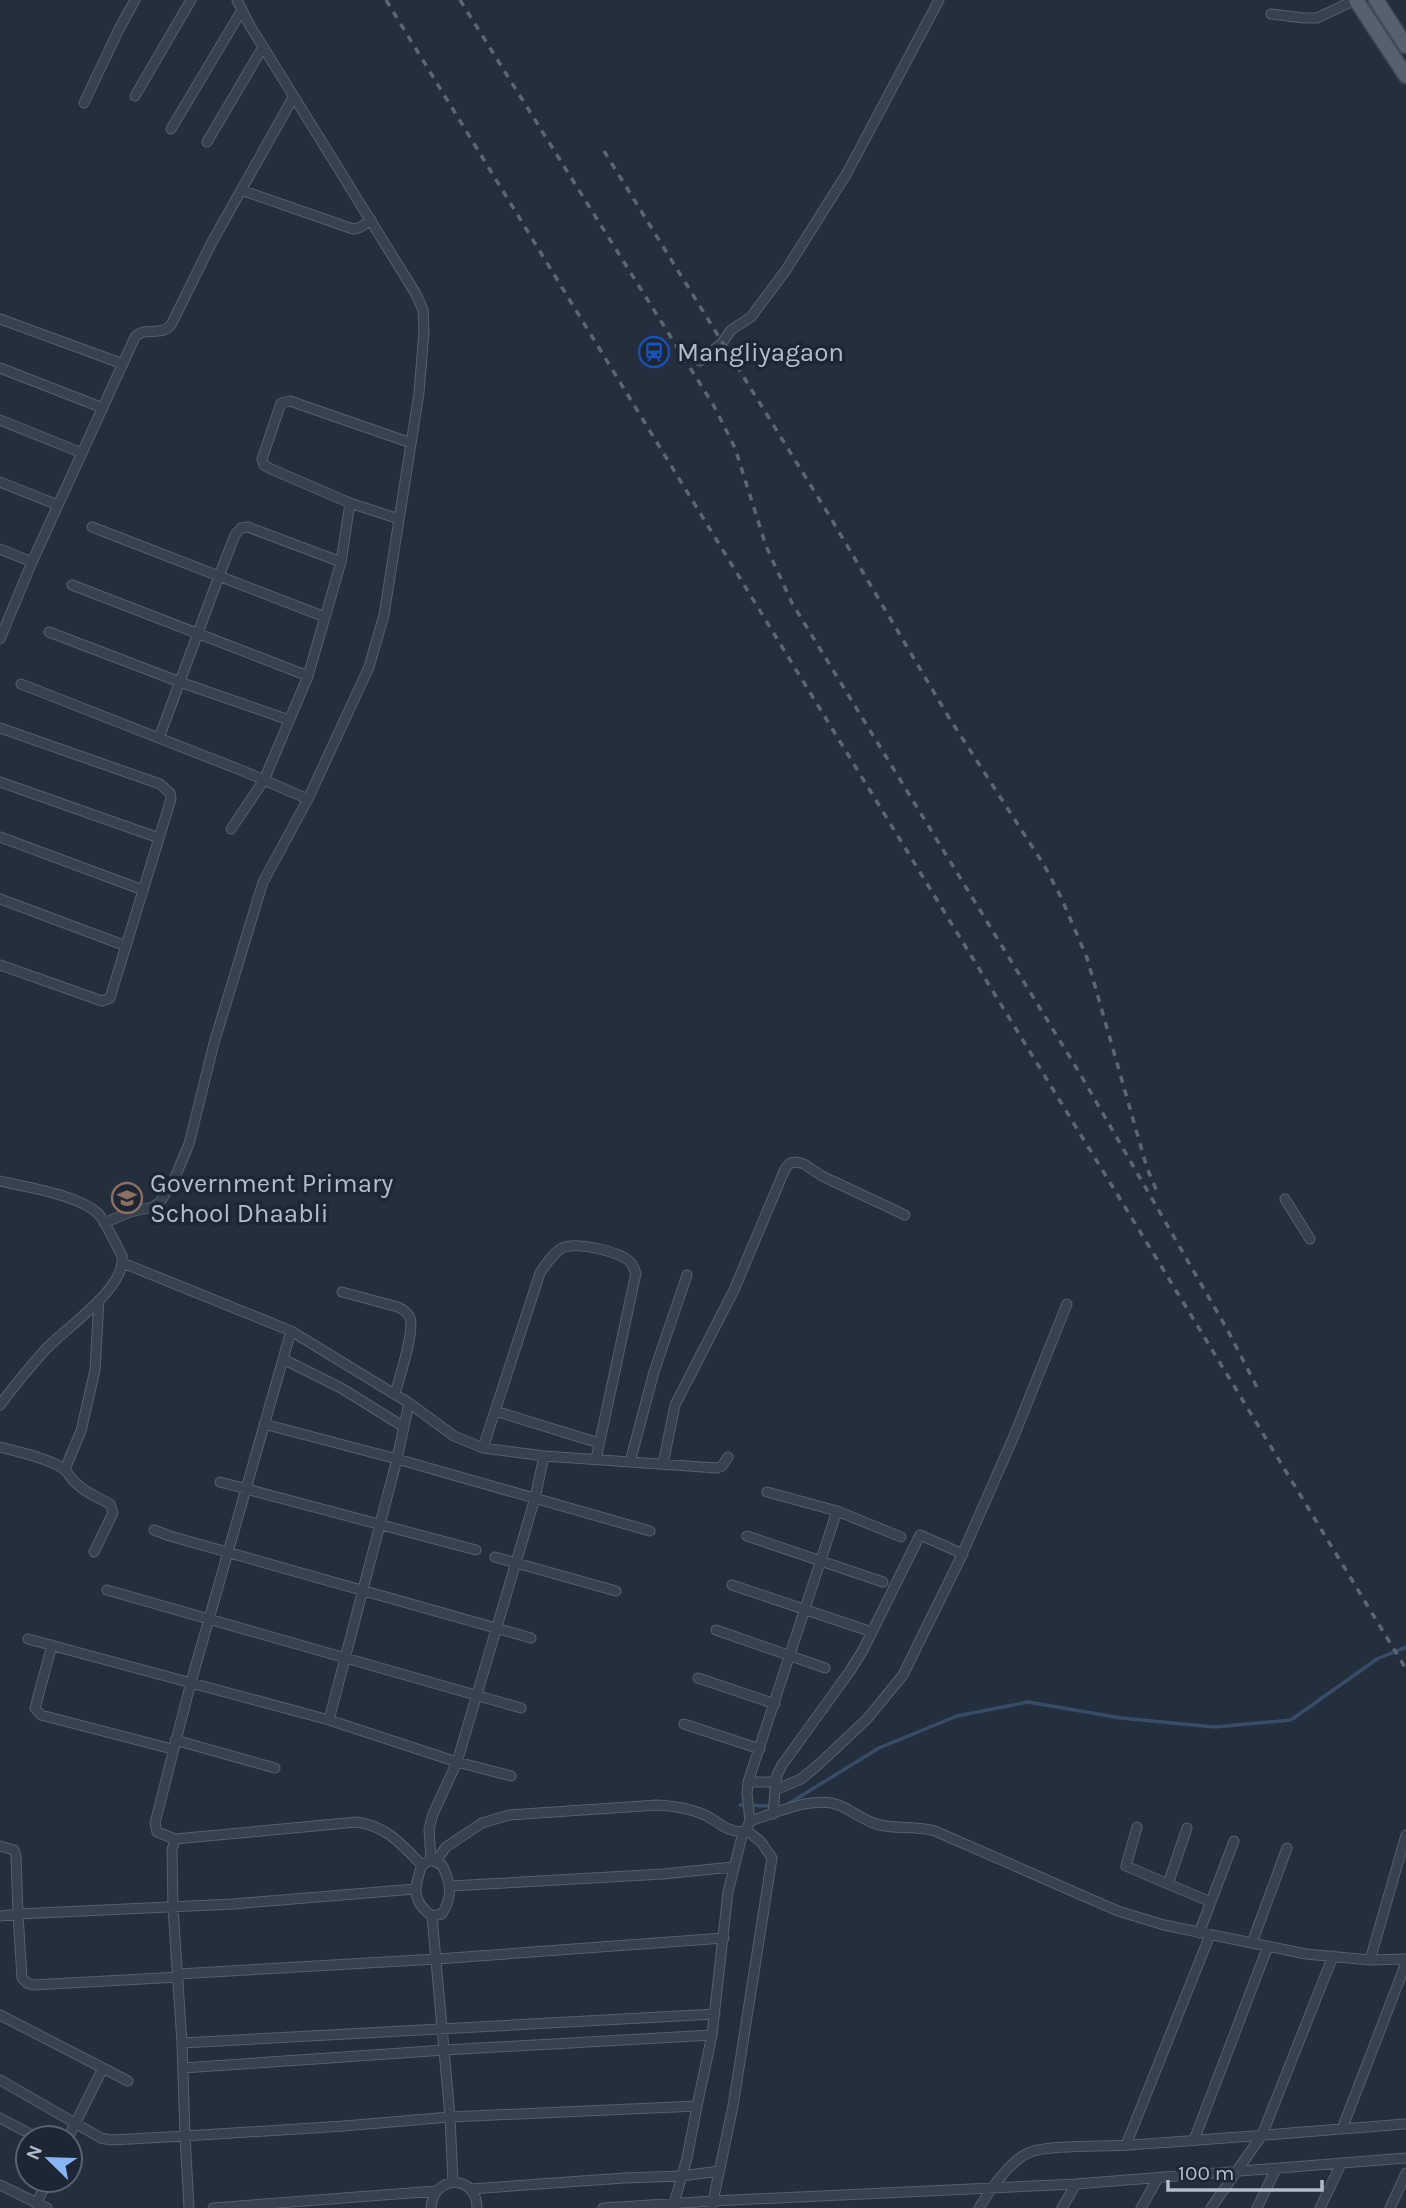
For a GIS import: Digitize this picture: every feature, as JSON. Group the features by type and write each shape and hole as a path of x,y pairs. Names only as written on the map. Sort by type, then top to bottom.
{"main road":[{"path":"1355,0 1404,71"},
{"path":"1376,0 1406,46"}],"street":[{"path":"83,103 135,0"},
{"path":"135,96 191,0"},
{"path":"104,1223 130,1212 153,1207 160,1202 173,1182 189,1144 214,1043 263,882 308,799 369,667 384,615 411,443 423,344 423,310 416,294 263,47 237,0"},
{"path":"700,361 722,343 731,330 751,317 786,270 847,173 939,0"},
{"path":"1271,14 1317,18 1355,0"},
{"path":"171,129 242,10"},
{"path":"208,142 263,47"},
{"path":"0,639 5,612 32,562 138,333 163,331 171,325 212,242 294,96"},
{"path":"241,190 353,229 371,220"},
{"path":"0,319 123,365"},
{"path":"0,368 103,408"},
{"path":"399,519 350,503 264,465 262,459 281,403 290,401 411,443"},
{"path":"0,420 82,453"},
{"path":"0,482 58,505"},
{"path":"231,829 264,780 308,676 341,562 350,503"},
{"path":"92,527 325,617"},
{"path":"159,738 235,535 241,528 248,527 341,562"},
{"path":"0,549 32,562"},
{"path":"72,585 308,676"},
{"path":"49,632 289,720"},
{"path":"21,684 308,799"},
{"path":"0,728 160,784 170,793 171,799 110,998 102,1001 0,965"},
{"path":"0,782 159,838"},
{"path":"0,837 143,890"},
{"path":"0,899 126,946"},
{"path":"663,1464 675,1405 734,1290 785,1169 790,1163 804,1164 822,1176 905,1215"},
{"path":"0,1181 77,1201 92,1208 104,1223 122,1256 123,1263 117,1279 99,1300 46,1349 0,1405"},
{"path":"1285,1199 1310,1239"},
{"path":"483,1448 540,1273 551,1257 563,1247 574,1244 619,1254 631,1262 636,1273 596,1460"},
{"path":"123,1263 291,1331 409,1403 454,1436 483,1448 505,1453 717,1468 722,1466 728,1457"},
{"path":"630,1462 654,1372 687,1275"},
{"path":"342,1292 398,1307 411,1318 412,1331 395,1394"},
{"path":"65,1469 81,1432 95,1370 99,1300"},
{"path":"748,1783 775,1786 801,1779 867,1719 903,1675 963,1554 1067,1304"},
{"path":"291,1331 174,1744 155,1823 158,1832 172,1838 357,1822 373,1825 430,1862 442,1865 451,1886 448,1903 442,1914 432,1916 421,1908 415,1889 430,1862 446,1847 482,1823 509,1815 657,1805 681,1807 705,1815 730,1831 746,1828 774,1808 821,1801 841,1806 875,1824 919,1827 935,1831 1118,1911 1164,1925 1333,1956 1370,1961 1406,1961 1342,2129"},
{"path":"283,1359 341,1388 404,1427"},
{"path":"329,1720 409,1403"},
{"path":"495,1411 599,1443"},
{"path":"264,1424 650,1531"},
{"path":"0,1447 47,1460 65,1469 75,1483 110,1504 113,1513 94,1552"},
{"path":"430,1862 429,1829 433,1814 457,1762 535,1498 544,1456"},
{"path":"220,1482 476,1550"},
{"path":"767,1492 837,1511 901,1537"},
{"path":"673,2206 687,2158 712,2035 733,1867 746,1828 749,1809 748,1783 837,1511"},
{"path":"154,1530 531,1638"},
{"path":"774,1808 775,1786 782,1765 863,1650 920,1535 963,1554"},
{"path":"747,1536 883,1582"},
{"path":"495,1558 616,1591"},
{"path":"732,1585 866,1630"},
{"path":"107,1590 521,1708"},
{"path":"716,1630 825,1668"},
{"path":"28,1639 329,1720 457,1762 510,1776"},
{"path":"51,1645 35,1708 41,1715 275,1768"},
{"path":"698,1678 775,1704"},
{"path":"684,1724 760,1749"},
{"path":"712,2205 733,2106 772,1858 761,1842 746,1828"},
{"path":"1137,1828 1126,1866 1210,1902"},
{"path":"1168,1884 1187,1828"},
{"path":"1370,1961 1406,1836"},
{"path":"172,1838 173,1907 179,1976 189,2208"},
{"path":"1199,1933 1234,1841"},
{"path":"0,1846 14,1850 16,1856 22,1978 33,1985 724,1938"},
{"path":"1252,1943 1287,1848"},
{"path":"451,1886 663,1874 733,1867"},
{"path":"0,1916 315,1899 415,1889"},
{"path":"432,1916 445,2050 453,2182"},
{"path":"1126,2145 1210,1935"},
{"path":"1194,2140 1268,1946"},
{"path":"1211,2208 1262,2135 1333,1956"},
{"path":"182,2043 715,2014"},
{"path":"0,2015 128,2081"},
{"path":"183,2068 712,2035"},
{"path":"75,2123 103,2068"},
{"path":"0,2080 101,2138 111,2140 450,2117 697,2106"},
{"path":"979,2208 991,2189 1017,2160 1029,2153 1045,2149 1406,2124"},
{"path":"603,2208 712,2205 1076,2184 1406,2158"},
{"path":"1320,2208 1341,2164"},
{"path":"1257,2208 1276,2169"},
{"path":"470,2189 682,2176 719,2171"},
{"path":"1390,2208 1406,2173"},
{"path":"1140,2208 1158,2178"},
{"path":"431,2208 436,2191 453,2182 470,2189 475,2195 477,2208"},
{"path":"1062,2208 1076,2184"},
{"path":"0,2185 47,2208"},
{"path":"213,2208 436,2191"},
{"path":"36,2204 41,2194"}],"waterway":[{"path":"788,1804 879,1748 957,1716 1028,1702 1121,1718 1214,1727 1291,1720 1377,1659 1406,1647"},
{"path":"740,1805 774,1806"}],"railway":[{"path":"386,0 1406,1669"},
{"path":"460,0 714,406 735,448 766,546 792,603 1079,1072 1227,1329 1260,1393"},
{"path":"604,151 829,515 948,716 1044,865 1061,897 1087,958 1147,1168 1158,1194"}],"place":[{"name":"Mangliyagaon","path":"654,352"},
{"name":"Government Primary School Dhaabli","path":"127,1198"}]}
